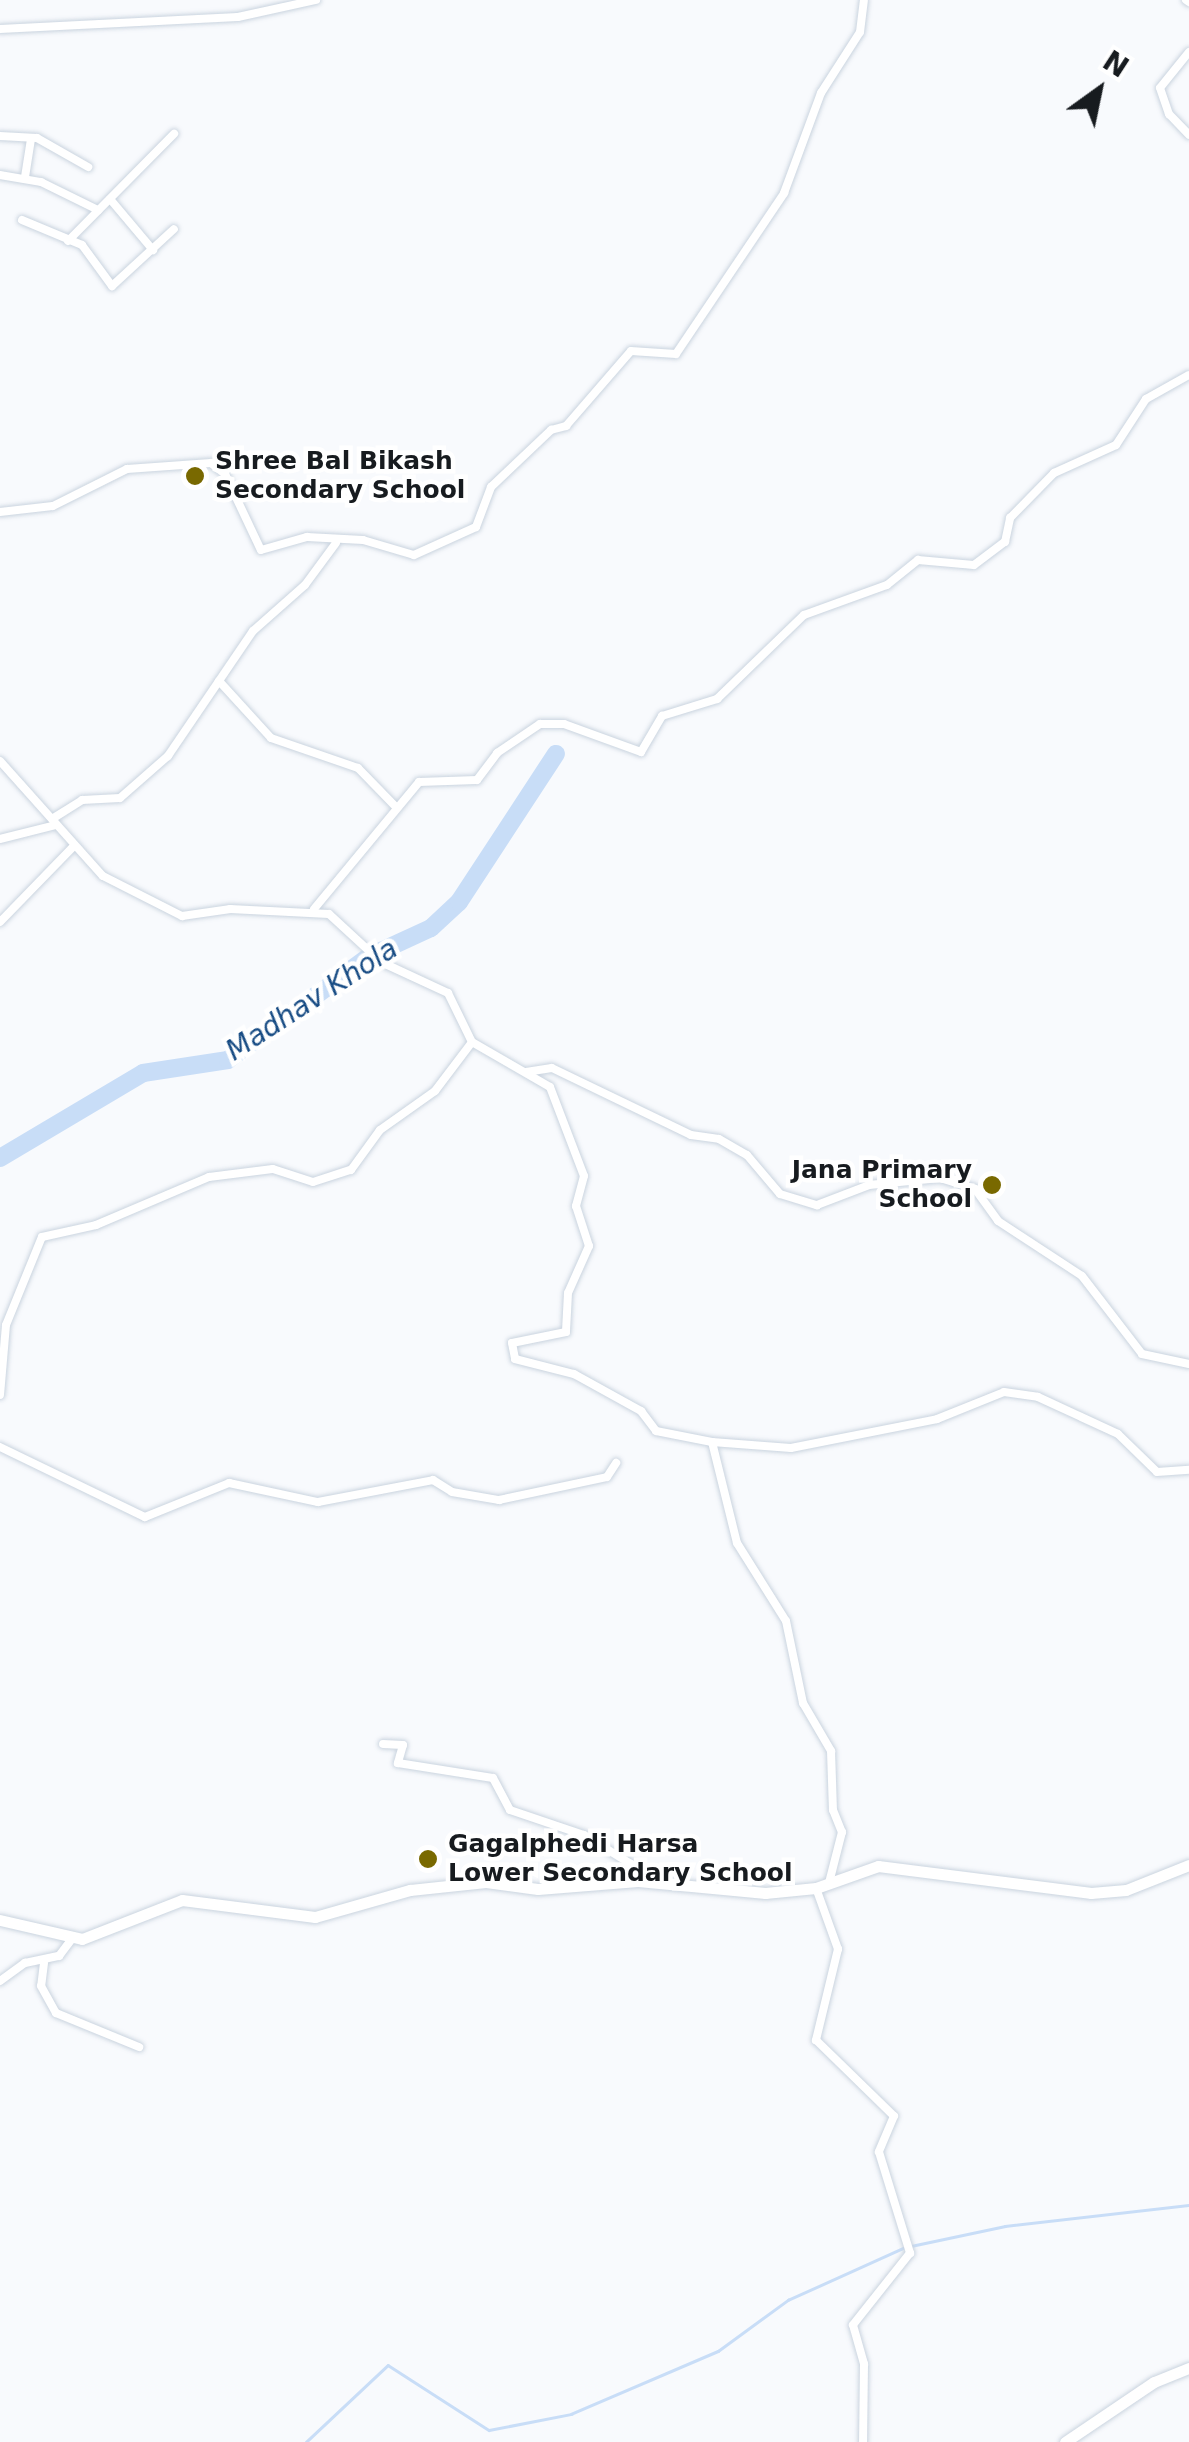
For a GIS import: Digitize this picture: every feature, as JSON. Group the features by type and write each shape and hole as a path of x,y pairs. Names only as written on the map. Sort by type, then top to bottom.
{"street":[{"path":"0,29 238,17 316,0"},
{"path":"0,512 52,506 127,468 211,463 225,474 256,547 276,549 301,537 336,543 363,540 414,555 476,527 490,487 551,430 566,426 630,351 676,354 784,194 821,93 860,32 864,0"},
{"path":"1189,52 1160,88 1169,114 1189,135"},
{"path":"68,241 174,134"},
{"path":"0,136 31,138 88,167"},
{"path":"26,177 31,138"},
{"path":"0,174 26,177 98,210"},
{"path":"110,199 153,250"},
{"path":"22,220 34,219 90,252 112,286 174,229"},
{"path":"314,909 394,806 420,782 477,780 497,754 540,724 564,724 641,752 662,716 716,699 804,615 887,585 918,560 974,565 1005,542 1010,518 1054,473 1116,445 1146,399 1189,375"},
{"path":"0,839 54,822 82,800 120,798 151,773 253,631 305,585 336,543"},
{"path":"219,680 271,738 358,768 394,806"},
{"path":"0,761 72,848 103,876 172,914 314,909 381,962 448,993 472,1042 550,1087 561,1106 584,1176 576,1206 589,1246 568,1292 566,1332 518,1341 509,1352 632,1405 656,1432 712,1442 791,1448 937,1419 1004,1392 1038,1397 1118,1434 1157,1472 1189,1470"},
{"path":"0,922 72,848"},
{"path":"0,1396 6,1325 42,1237 96,1225 209,1178 274,1168 313,1182 350,1170 388,1122 436,1090 472,1042"},
{"path":"526,1072 552,1068 691,1135 719,1138 748,1155 780,1194 817,1205 870,1185 940,1178 975,1189 998,1221 1082,1276 1142,1354 1189,1364"},
{"path":"712,1442 737,1543 786,1621 803,1703 831,1751 832,1810 842,1832 829,1882"},
{"path":"0,1447 145,1517 229,1483 318,1502 433,1480 452,1492 498,1500 607,1477 616,1463"},
{"path":"382,1744 403,1745 398,1762 493,1778 510,1810 584,1835 631,1864 638,1881"},
{"path":"0,1981 25,1964 44,1963 71,1940 182,1900 315,1917 410,1890 638,1881 765,1893 816,1888 878,1866 1090,1894 1126,1890 1189,1865"},
{"path":"816,1888 838,1949 816,2040 894,2116 879,2152 904,2220 910,2253 853,2325 864,2364 863,2442"},
{"path":"1,1922 71,1940"},
{"path":"44,1963 41,1986 56,2013 139,2047"},
{"path":"1065,2442 1154,2382 1189,2368"}],"waterway":[{"name":"Madhav Khola","path":"0,1158 143,1073 228,1060 368,957 431,928 459,902 556,754"},
{"path":"911,2246 1005,2226 1189,2205"},
{"path":"306,2442 388,2365 489,2430 571,2414 718,2351 788,2300 903,2248"}],"place":[{"name":"Shree Bal Bikash Secondary School","path":"195,476"},
{"name":"Jana Primary School","path":"992,1185"},
{"name":"Gagalphedi Harsa Lower Secondary School","path":"428,1859"}]}
